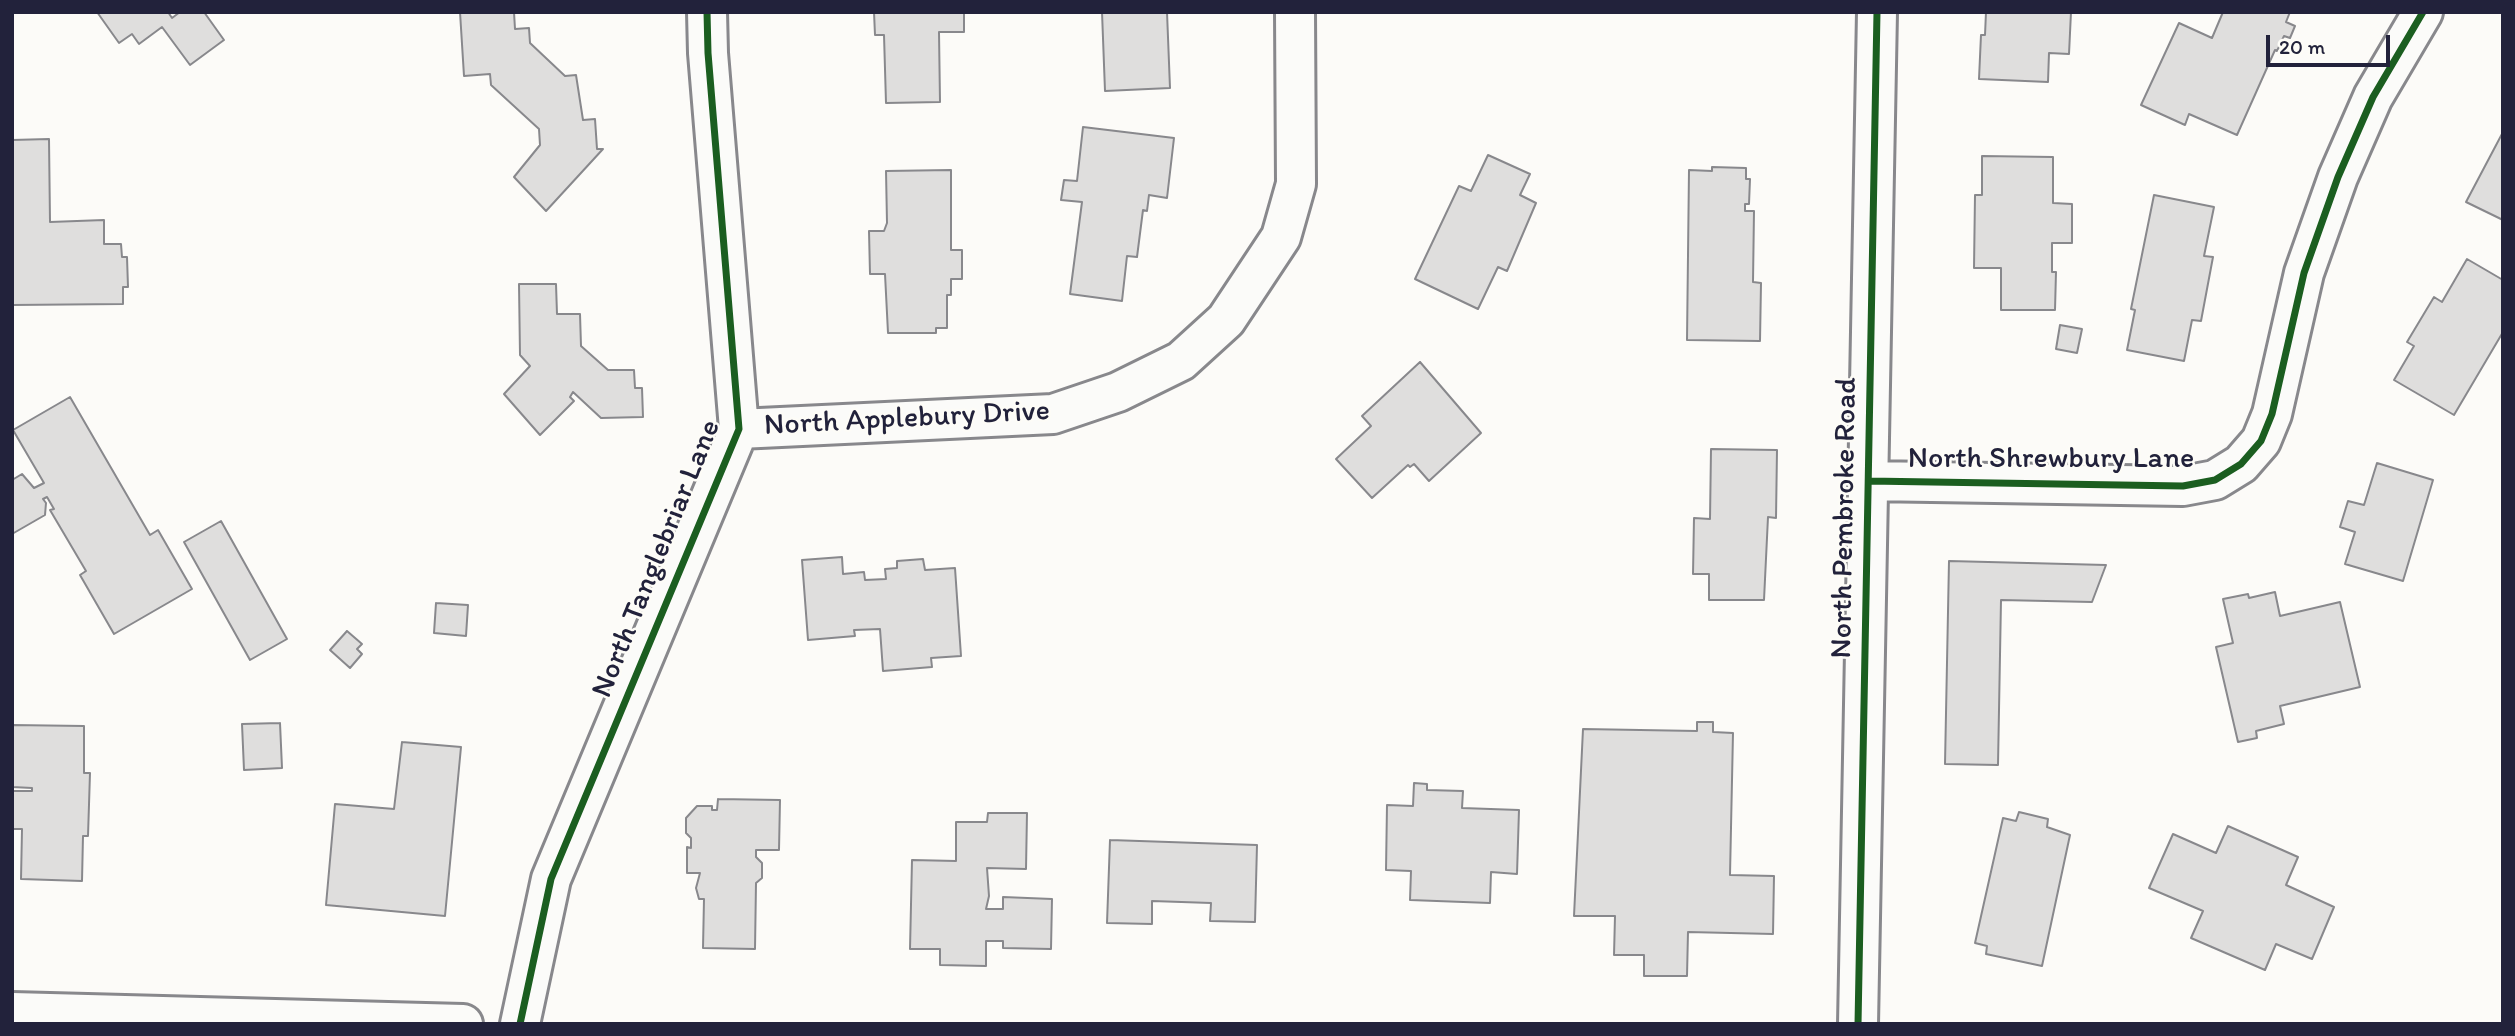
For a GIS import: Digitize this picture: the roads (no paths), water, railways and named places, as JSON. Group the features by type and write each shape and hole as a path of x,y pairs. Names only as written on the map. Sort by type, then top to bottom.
{"street":[{"name":"North Tanglebriar Lane","path":"520,1024 551,879 739,429 709,67 707,12"},
{"name":"North Applebury Drive","path":"739,429 1053,414 1118,392 1181,361 1226,320 1281,237 1296,184 1295,12"},
{"name":"North Pembroke Road","path":"1858,1024 1877,12"},
{"name":"North Shrewbury Lane","path":"1869,481 2183,486 2215,480 2241,464 2261,441 2272,414 2304,273 2338,177 2373,97 2423,12"},
{"path":"12,1012 463,1024"}]}
